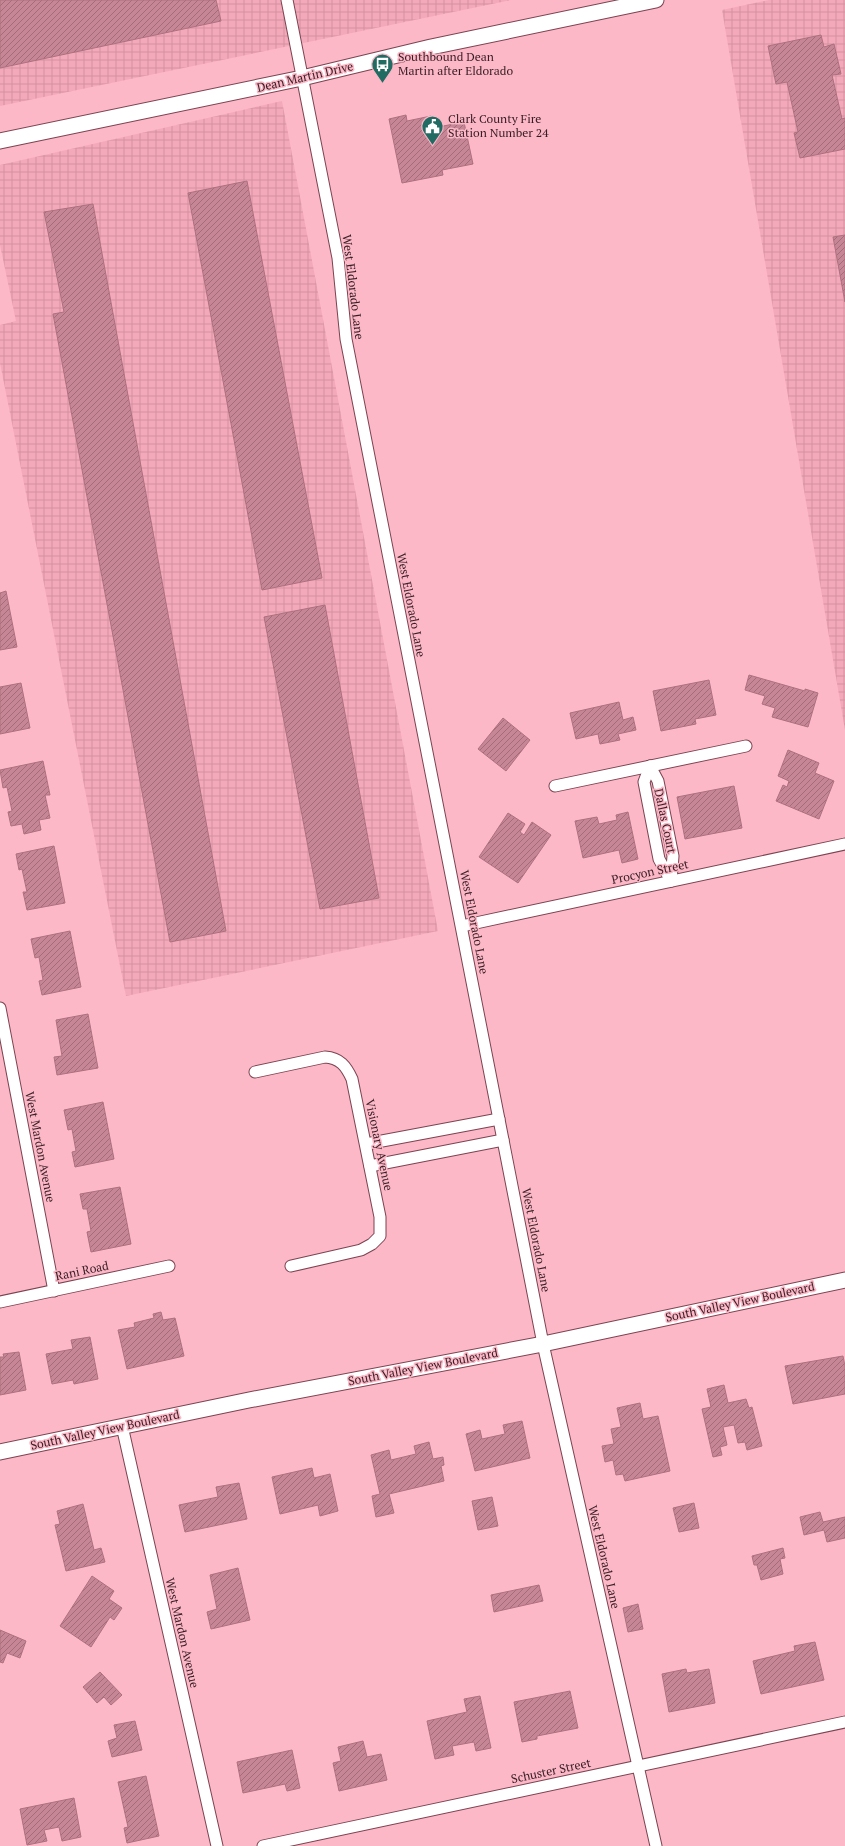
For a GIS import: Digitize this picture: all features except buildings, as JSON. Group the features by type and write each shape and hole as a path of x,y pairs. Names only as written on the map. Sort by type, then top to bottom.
{"main road":[{"name":"Dean Martin Drive","path":"0,141 302,78 432,47 656,0"},
{"name":"South Valley View Boulevard","path":"0,1452 249,1400 543,1344 845,1280"}],"street":[{"name":"West Eldorado Lane","path":"287,0 338,258 346,339 543,1344 656,1846"},
{"path":"555,786 746,746"},
{"name":"Dallas Court","path":"650,766 644,782 659,859 671,881"},
{"name":"Procyon Street","path":"462,926 845,844"},
{"name":"West Mardon Avenue","path":"0,1008 54,1291"},
{"name":"Visionary Avenue","path":"256,1072 325,1057 341,1062 348,1069 352,1079 380,1217 380,1236 372,1244 361,1250 291,1266"},
{"path":"366,1144 499,1118"},
{"path":"370,1166 503,1140"},
{"name":"Rani Road","path":"0,1302 169,1266"},
{"name":"West Mardon Avenue","path":"122,1426 217,1846"},
{"name":"Schuster Street","path":"263,1846 845,1722"}],"shaded area":[{"path":"0,0 511,0 0,106"},
{"path":"769,0 845,0 845,730 722,10"},
{"path":"282,101 438,931 126,996 0,363 0,325 16,321 0,245 0,165"}],"place":[{"name":"Southbound Dean Martin after Eldorado","path":"382,84"},
{"name":"Clark County Fire Station Number 24","path":"432,146"}]}
